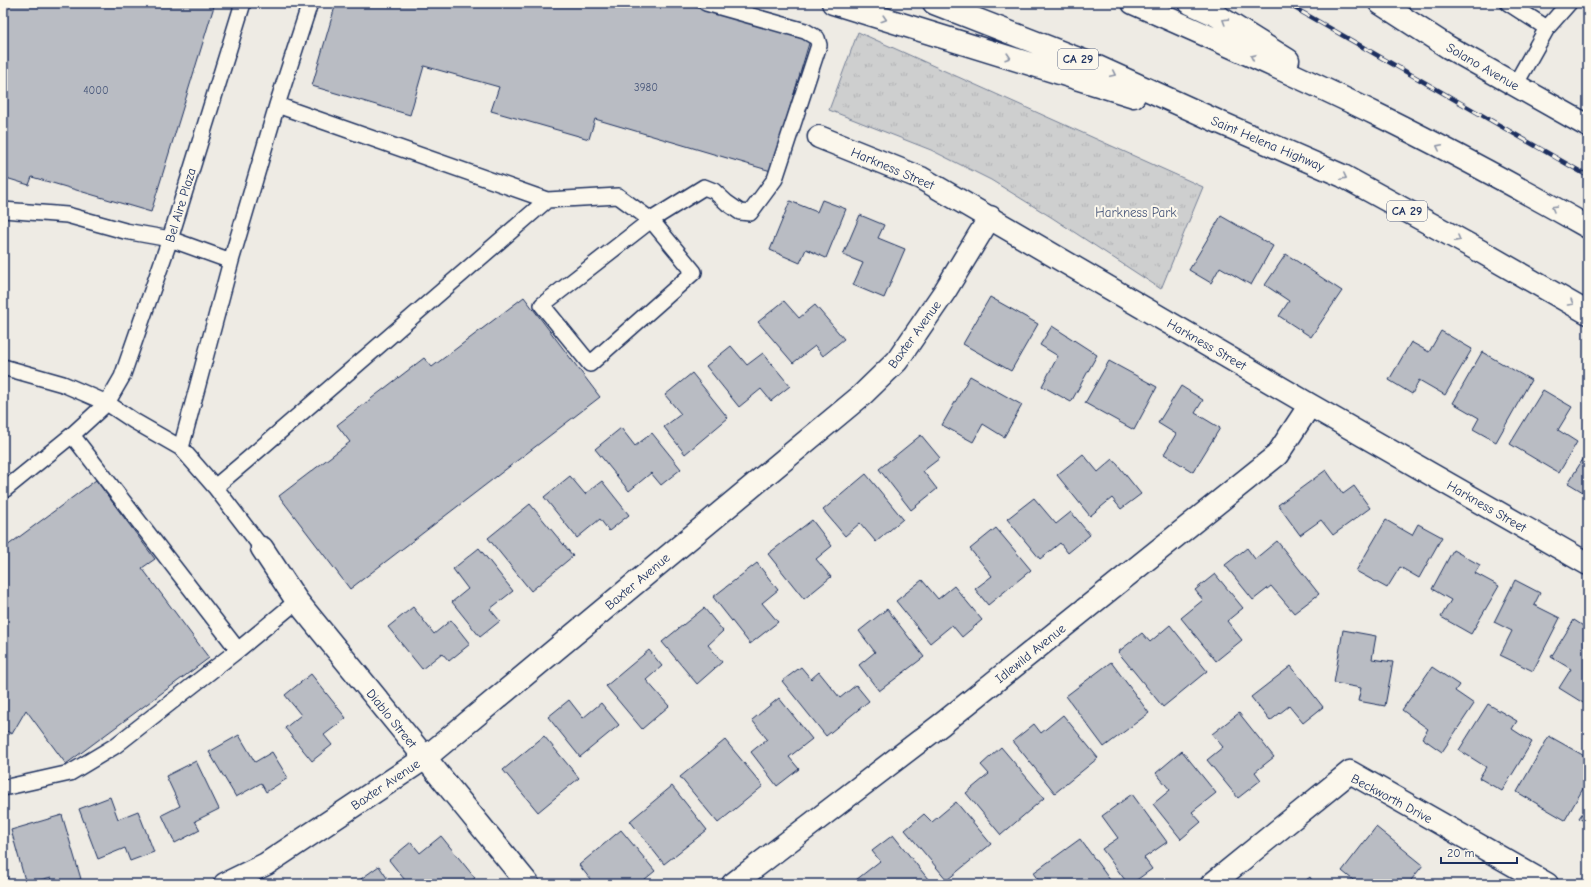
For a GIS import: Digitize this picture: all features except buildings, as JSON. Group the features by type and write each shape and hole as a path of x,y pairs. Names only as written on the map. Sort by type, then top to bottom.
{"main road":[{"path":"833,3 1219,122"},
{"name":"Saint Helena Highway","path":"934,3 1091,64 1343,176 1480,251 1588,313"},
{"path":"1133,3 1377,115 1522,189 1588,227"},
{"path":"1190,3 1216,15 1377,115"},
{"name":"Solano Avenue","path":"1380,3 1448,47 1588,126"},
{"name":"Harkness Street","path":"819,137 921,178 1310,405 1588,564"},
{"name":"Baxter Avenue","path":"225,884 266,864 425,758 862,395 897,361 945,291 990,217"},
{"name":"Idlewild Avenue","path":"733,884 942,724 1277,455 1310,405"},
{"name":"Diablo Street","path":"262,548 297,602 528,884"},
{"name":"Beckworth Drive","path":"1212,884 1350,772 1547,884"}],"lane":[{"name":"Bel Aire Plaza","path":"3,491 72,435 107,403 122,376 170,239 243,3"},
{"path":"181,448 231,261 277,105 310,3"},
{"path":"277,105 547,200 618,196 651,220 694,272 590,364 542,305 651,220 704,187 714,191 740,212 750,213 774,179 819,45 817,38 805,31 706,3"},
{"path":"1508,3 1547,28"},
{"path":"1515,85 1547,28 1569,3"},
{"path":"215,486 253,455 547,200"},
{"path":"3,210 67,215 125,231 170,239 231,261"},
{"path":"3,367 63,384 107,403 134,421 181,448 215,486 262,548"},
{"path":"72,435 238,650"},
{"path":"3,788 70,773 115,746 297,602"}],"green space":[{"name":"Harkness Park","path":"858,32 1203,187 1161,289 1051,217 991,180 931,150 829,110"}],"railway":[{"path":"1286,3 1588,176"}]}
